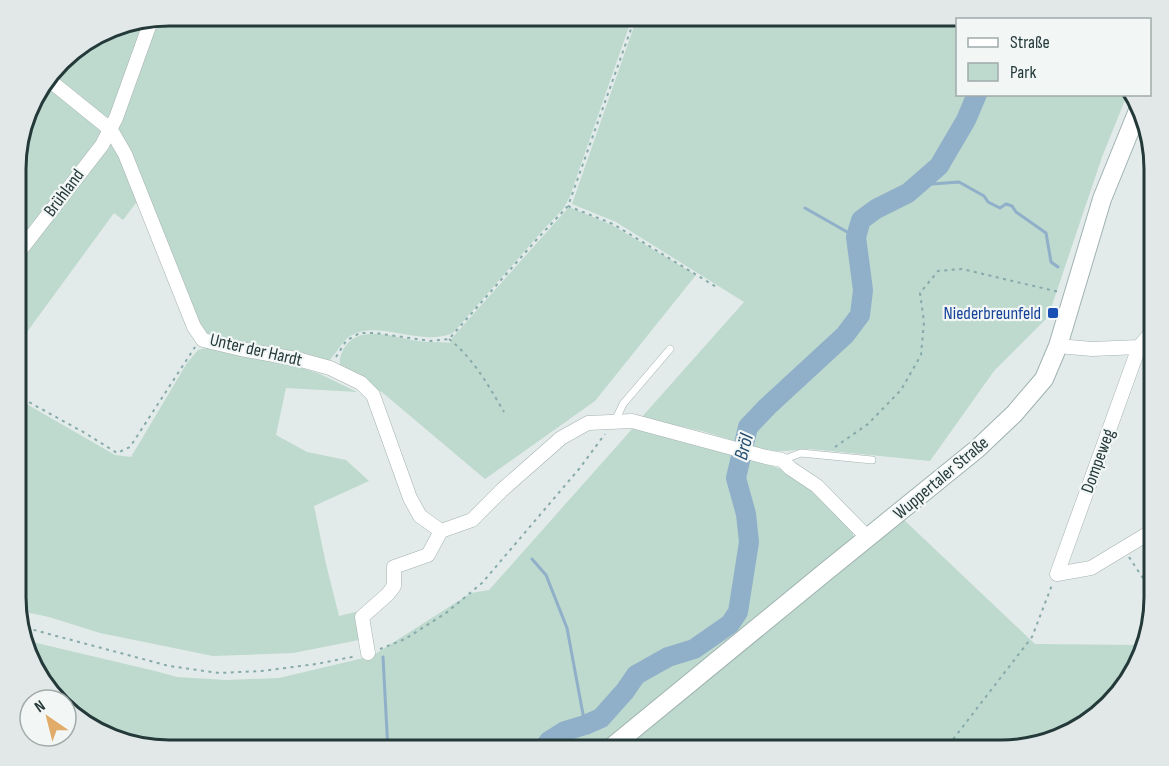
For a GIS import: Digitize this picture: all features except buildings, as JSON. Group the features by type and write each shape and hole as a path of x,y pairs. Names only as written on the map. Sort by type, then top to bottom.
{"main road":[{"name":"Wuppertaler Straße","path":"620,740 977,449 1014,414 1044,379 1058,346 1102,199 1134,118"}],"street":[{"name":"Brühland","path":"26,243 102,145 111,130 149,27"},
{"path":"54,84 111,130"},
{"name":"Unter der Hardt","path":"111,130 125,154 194,327 203,340 301,360 330,368 362,382 373,395 410,498 420,516 441,531"},
{"name":"Dompeweg","path":"1057,574 1139,347 1143,342"},
{"path":"1058,346 1092,349 1139,347"},
{"path":"368,653 362,617 394,586 394,567 428,555 441,531 472,520 561,438 588,423 632,420 782,460 817,486 868,538"},
{"path":"1057,574 1091,568 1143,537"}],"lane":[{"path":"615,422 623,404 670,349"},
{"path":"782,460 801,453 872,460"}],"path":[{"path":"330,368 346,341 360,333 430,341 449,339 568,206 632,26"},
{"path":"568,206 613,224 718,288"},
{"path":"822,455 868,424 901,390 921,355 924,322 920,293 938,271 962,269 1059,292"},
{"path":"26,401 117,453 130,447 201,337"},
{"path":"449,339 461,348 479,371 504,411"},
{"path":"29,629 169,666 219,673 262,671 316,664 368,653 405,639 446,613 482,583 579,470 615,422"},
{"path":"1123,549 1143,579"},
{"path":"951,740 1032,637 1057,574"}],"green space":[{"path":"629,26 564,208 453,333 427,337 388,331 363,331 348,338 327,363 207,337 201,328 118,124 151,27"},
{"path":"634,26 956,26 956,96 1123,96 1125,99 1102,157 1048,317 994,371 930,461 810,449 771,452 702,431 641,418 744,302 616,222 572,204"},
{"path":"146,27 114,116 107,119 57,79 74,61 97,45 114,36"},
{"path":"52,86 103,132 26,238 26,168 30,131 40,105"},
{"path":"108,144 114,144 139,199 123,220 114,213 26,333 26,248"},
{"path":"569,207 612,225 696,275 595,401 485,479 383,393 340,366 340,357 351,340 368,334 389,335 422,342 450,343"},
{"path":"206,348 299,367 320,374 357,392 286,388 276,435 307,452 346,460 369,481 314,506 339,616 360,611 359,640 293,653 213,656 100,633 27,612 26,404 115,455 131,457 187,363 198,350"},
{"path":"633,428 739,454 792,473 815,490 853,531 853,540 613,740 168,741 131,736 105,726 78,708 78,688 58,688 45,669 33,642 177,677 226,680 279,678 372,656 471,593 489,590"},
{"path":"901,517 1035,644 1135,645 1119,677 1095,705 1055,730 1028,738 1010,740 629,740"}],"waterway":[{"name":"Bröl","path":"550,741 565,731 601,718 636,675 668,657 694,649 730,624 738,612 749,542 746,514 736,478 748,427 845,335 860,315 863,290 856,237 861,220 876,209 908,193 939,166 966,120 976,96"},
{"path":"918,185 959,182 1000,208 1006,204 1012,206 1016,212 1046,233 1051,262 1058,267"},
{"path":"805,208 856,237"},
{"path":"532,559 546,575 567,628 585,725"},
{"path":"383,657 387,741"}],"place":[{"name":"Niederbreunfeld","path":"1053,313"}]}
